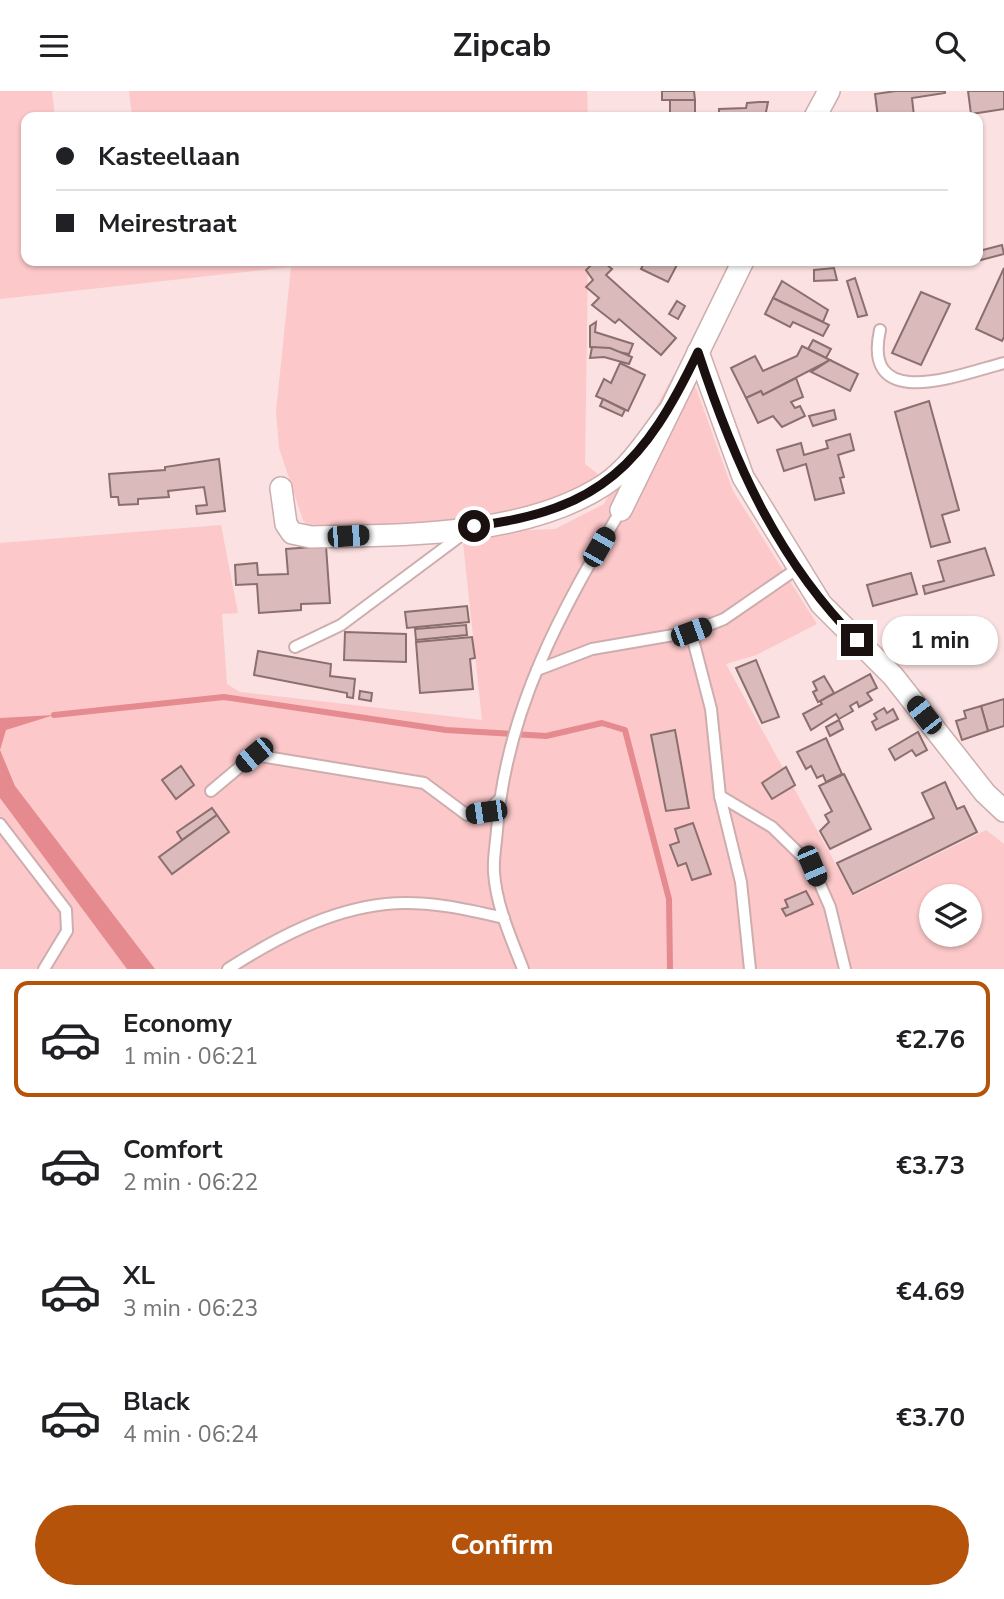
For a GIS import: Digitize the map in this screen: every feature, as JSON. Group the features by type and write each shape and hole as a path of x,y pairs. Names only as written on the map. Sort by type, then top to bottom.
{"street":[{"path":"818,112 829,91"},
{"path":"621,510 741,266"},
{"path":"698,352 743,477 821,604 893,676 985,793 1004,811"},
{"path":"281,488 286,524 292,533 311,537 516,521 560,508 606,483 668,412"}],"lane":[{"path":"880,330 877,345 880,361 892,378 914,384 1004,363"},
{"path":"523,969 504,918 494,872 499,800 514,725 537,670 588,565 621,510"},
{"path":"295,647 341,625 474,526"},
{"path":"537,670 592,649 691,632 724,619 798,568"},
{"path":"691,632 711,709 720,796 741,882 750,969"},
{"path":"211,791 254,755 424,783 467,815 486,812 499,800"},
{"path":"720,796 772,827 812,866 830,907 845,969"},
{"path":"0,824 66,911 67,931 44,969"},
{"path":"228,969 271,942 320,920 387,904 452,906 504,918"}],"shaded area":[{"path":"0,91 52,91 54,112 21,112 21,266 588,266 585,464 598,474 574,494 516,513 409,525 310,529 303,520 279,448 276,411 291,267 0,299"},
{"path":"129,91 587,91 588,112 131,112"},
{"path":"674,374 696,388 733,491 817,624 756,655 726,664 853,896 986,830 1004,844 1004,969 0,969 0,543 221,525 238,613 222,614 227,684 240,692 482,720 462,533 555,529 604,504"},
{"path":"54,715 6,730 0,750 0,718"},
{"path":"0,750 15,786 155,969 127,969 0,798"}],"building":[{"path":"662,91 694,91 695,100 662,100"},
{"path":"945,91 912,98 914,112 877,112 875,94"},
{"path":"968,91 1004,91 1004,109 971,112"},
{"path":"670,100 695,100 695,112 670,112"},
{"path":"768,102 766,112 719,112 719,109 746,108 747,103"},
{"path":"1002,245 1004,254 983,259 983,250"},
{"path":"590,266 608,266 612,269 606,275 676,338 661,355 619,319 615,323 592,305 599,298 586,287 593,280 586,270"},
{"path":"642,266 676,266 668,282 641,269"},
{"path":"834,268 837,280 814,281 814,270"},
{"path":"1004,268 1004,337 1002,341 976,329"},
{"path":"855,278 867,315 858,317 847,281"},
{"path":"782,281 828,310 823,322 773,298"},
{"path":"921,292 950,304 921,365 892,353"},
{"path":"773,298 829,325 823,336 793,322 790,327 765,314"},
{"path":"677,301 685,306 678,319 669,314"},
{"path":"596,322 595,332 633,344 629,354 590,347 590,326"},
{"path":"813,340 831,349 826,358 808,349"},
{"path":"802,346 830,360 763,395 761,391 746,398 731,368 755,356 763,371 797,356"},
{"path":"592,347 610,348 632,357 629,364 604,357 590,358"},
{"path":"830,360 858,374 850,391 811,372"},
{"path":"620,363 645,375 628,411 596,396 604,379 611,383"},
{"path":"796,378 803,397 791,402 795,408 800,406 805,416 782,427 773,416 758,423 746,398 761,391 763,395"},
{"path":"603,399 625,410 622,416 600,406"},
{"path":"929,401 959,510 942,515 950,542 931,547 895,412"},
{"path":"834,410 836,419 813,426 809,416"},
{"path":"850,434 854,450 838,455 844,477 840,478 844,493 815,500 806,464 784,471 777,450 801,443 804,455 828,448 826,441"},
{"path":"219,459 225,511 197,514 196,506 207,505 204,487 168,491 169,497 138,499 138,504 119,505 118,497 111,497 109,474 165,470 165,467"},
{"path":"326,546 330,603 301,604 301,610 259,613 257,584 236,585 235,565 257,563 258,575 288,574 286,549"},
{"path":"985,548 994,575 925,594 923,586 944,581 938,561"},
{"path":"911,573 917,594 873,606 867,585"},
{"path":"467,606 469,622 407,628 405,612"},
{"path":"466,625 467,635 416,640 415,629"},
{"path":"345,632 406,634 406,662 344,660"},
{"path":"472,637 475,658 470,659 473,689 420,693 416,642"},
{"path":"258,651 331,664 330,676 355,679 353,698 347,697 347,693 254,675"},
{"path":"756,660 779,717 762,723 736,668"},
{"path":"870,674 877,688 867,693 872,700 859,707 857,702 850,706 853,711 839,719 836,714 811,730 803,714 822,704 820,701"},
{"path":"824,676 834,693 818,702 813,692 817,690 813,682"},
{"path":"360,691 372,693 371,701 359,699"},
{"path":"1004,699 1004,726 988,731 981,706"},
{"path":"981,706 988,731 962,740 956,721 966,718 964,711"},
{"path":"884,708 887,713 893,709 898,719 876,730 872,722 877,719 874,714"},
{"path":"839,720 843,729 830,736 826,727"},
{"path":"675,730 689,808 666,811 651,735"},
{"path":"918,732 927,750 916,756 912,750 895,760 889,749"},
{"path":"826,738 842,774 826,782 823,775 817,778 811,766 806,769 797,752"},
{"path":"181,766 194,785 176,799 162,780"},
{"path":"786,767 795,785 772,799 762,783"},
{"path":"844,774 871,829 830,849 820,831 829,822 825,815 832,811 819,786"},
{"path":"945,782 957,809 964,806 977,832 853,894 837,863 934,818 922,793"},
{"path":"212,808 217,815 182,840 177,832"},
{"path":"217,815 229,832 172,874 159,857"},
{"path":"693,823 711,874 692,880 686,863 678,866 670,845 679,842 675,829"},
{"path":"806,891 813,904 786,916 782,909 788,907 785,900"}],"waterway":[{"path":"54,715 224,697 446,730 546,736 602,723 625,730 669,899 670,969"}],"route":[{"path":"474,526 516,521 560,508 606,483 639,450 668,412 698,352 743,477 821,604 857,640"}]}
